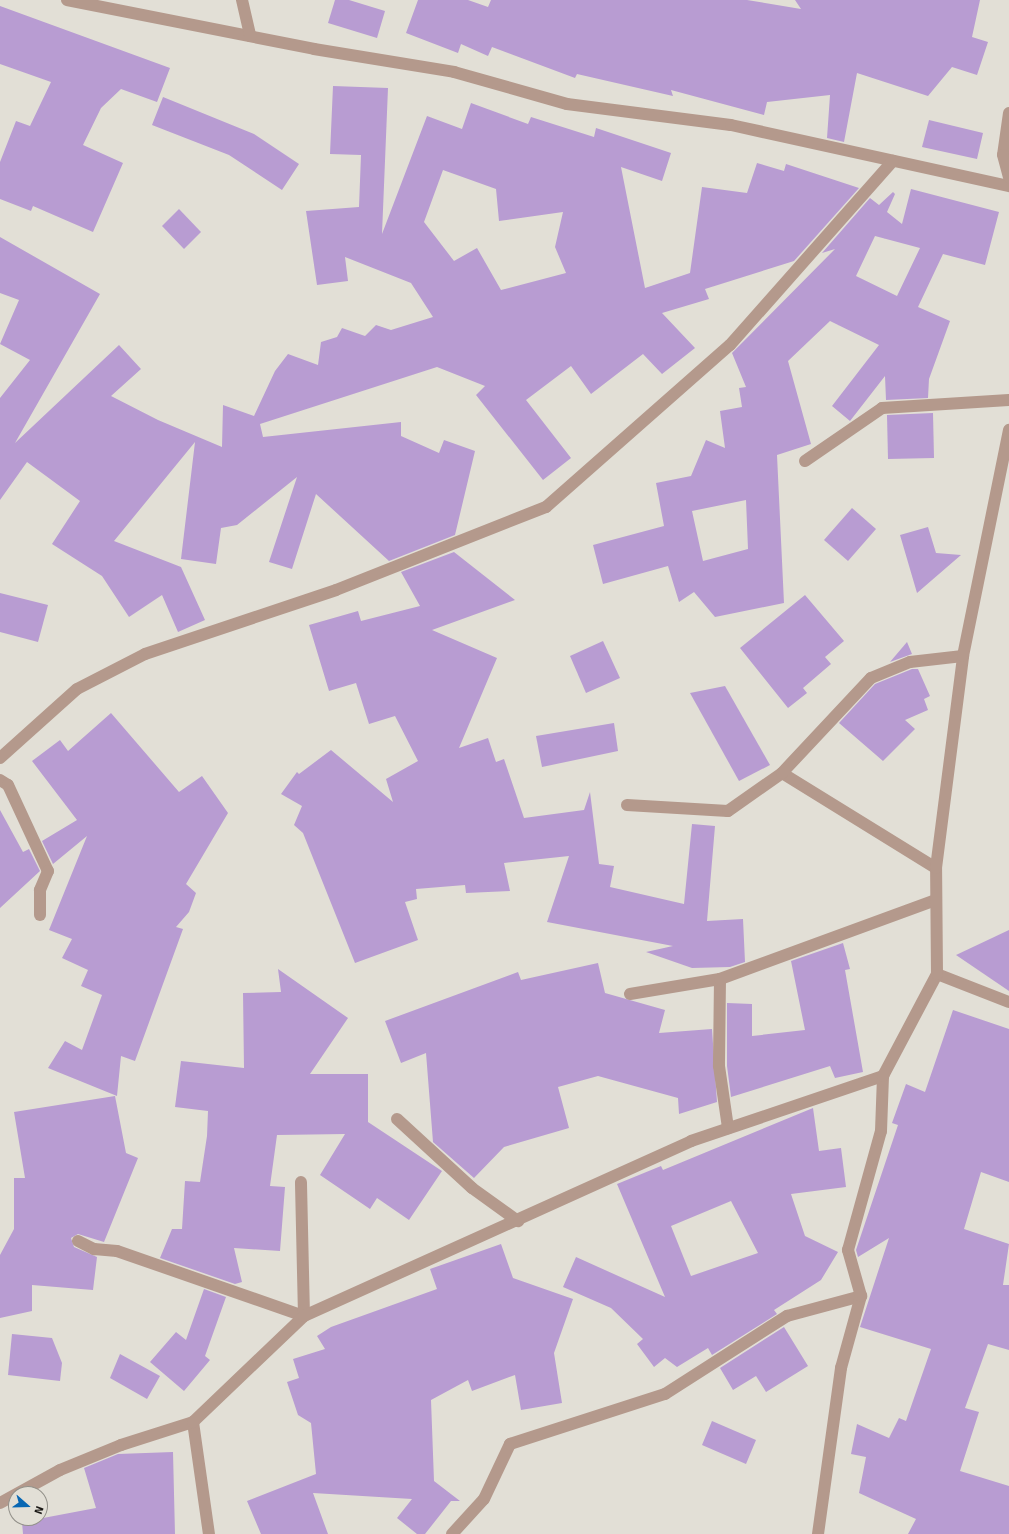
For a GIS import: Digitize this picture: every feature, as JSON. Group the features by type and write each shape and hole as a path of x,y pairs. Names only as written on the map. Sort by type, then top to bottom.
{"street":[{"path":"67,0 250,36 454,72 567,104 731,125 1009,186"},
{"path":"242,0 250,36"},
{"path":"1009,113 1003,155 1009,177"},
{"path":"0,758 76,689 145,654 336,590 546,507 730,345 894,161"},
{"path":"805,461 882,408 1009,400"},
{"path":"818,1534 840,1368 861,1296 848,1250 880,1131 883,1076 937,974 936,868 963,656 1009,430"},
{"path":"627,805 728,811 782,773 871,678 910,662 963,656"},
{"path":"782,773 936,868"},
{"path":"0,780 8,785 48,871 40,890 40,915"},
{"path":"630,994 720,979 936,900"},
{"path":"937,974 1009,1002"},
{"path":"720,979 719,1066 728,1128"},
{"path":"0,1503 60,1470 121,1444 193,1422 304,1316 518,1221 691,1141 883,1076"},
{"path":"397,1119 472,1188 518,1221"},
{"path":"301,1182 304,1316"},
{"path":"78,1241 94,1248 117,1251 304,1316"},
{"path":"452,1534 484,1499 510,1444 665,1394 787,1316 861,1296"},
{"path":"193,1422 208,1534"}],"building":[{"path":"335,0 349,0 385,11 377,38 328,23"},
{"path":"418,0 468,0 488,7 491,0 747,0 801,9 795,0 980,0 972,37 988,42 977,75 952,67 928,96 857,73 844,142 827,138 830,95 767,102 764,115 671,90 673,96 577,74 575,78 492,47 488,56 461,44 458,53 406,33"},
{"path":"0,6 170,68 157,102 121,89 101,108 83,145 123,163 93,232 33,206 31,211 0,199 0,162 16,121 30,126 51,82 0,64"},
{"path":"333,86 388,88 382,234 427,116 462,129 471,103 528,124 531,117 594,137 596,128 671,153 662,181 621,167 645,288 690,273 702,187 747,193 757,163 784,171 786,164 859,188 794,261 705,289 709,299 662,313 695,348 662,374 643,354 591,394 571,366 526,400 571,458 543,480 476,395 485,386 437,367 260,424 263,437 401,422 401,436 439,453 444,440 475,451 455,535 389,561 316,494 292,569 269,562 297,477 237,525 221,528 216,564 181,559 195,442 114,541 181,567 205,620 178,632 162,595 129,617 102,576 52,544 80,501 27,462 0,500 0,398 30,360 0,344 19,300 0,293 0,237 100,294 15,443 119,345 141,369 111,396 158,420 222,447 223,405 254,416 275,371 288,354 318,365 321,342 337,337 342,328 365,336 376,325 391,330 433,317 411,283 345,257 348,281 317,285 306,211 359,207 361,155 330,154","holes":["443,170 496,189 499,221 563,212 555,247 566,273 501,290 477,248 454,261 424,222"]},
{"path":"163,97 254,134 299,164 282,190 229,155 152,125"},
{"path":"929,120 983,133 977,159 922,147"},
{"path":"911,189 999,212 985,265 943,254 918,307 950,321 929,379 928,398 886,400 885,376 850,421 832,406 879,345 830,321 788,361 811,444 777,455 784,603 715,617 694,592 679,602 668,566 603,584 593,545 664,526 656,483 691,476 706,440 725,448 720,411 742,407 739,388 746,387 732,353 835,249 822,253 870,198 879,205 893,192 895,194 887,212 902,224","holes":["875,236 920,248 897,296 856,276","746,500 748,549 703,561 692,511"]},
{"path":"179,209 201,232 184,249 162,226"},
{"path":"933,413 934,458 888,459 887,415"},
{"path":"852,508 876,529 848,561 824,540"},
{"path":"928,527 936,553 961,555 917,593 900,535"},
{"path":"454,552 515,600 432,630 497,658 459,748 488,738 496,762 504,759 524,818 584,810 590,792 599,864 614,866 610,887 684,904 692,824 715,826 707,921 743,919 745,962 730,967 692,968 646,952 673,946 547,922 569,856 504,863 510,891 466,893 465,885 416,889 417,899 405,902 418,940 355,963 303,833 294,825 302,806 281,794 297,772 299,774 331,750 393,802 386,779 418,761 395,716 369,724 356,683 329,691 309,625 358,611 361,621 420,606 401,572"},
{"path":"0,593 48,605 38,642 0,632"},
{"path":"805,595 844,641 825,657 831,664 803,688 807,693 788,708 740,648"},
{"path":"603,641 620,678 586,693 570,656"},
{"path":"907,642 912,654 890,662"},
{"path":"912,669 918,669 930,696 924,699 928,710 905,720 915,729 883,761 839,723 875,684"},
{"path":"725,686 770,765 739,781 690,693"},
{"path":"111,713 179,792 202,776 228,813 186,884 196,893 189,912 176,927 183,929 135,1061 121,1056 117,1096 48,1068 65,1041 82,1050 102,995 81,986 88,970 62,958 72,939 49,930 87,836 53,864 42,841 77,820 32,761 60,740 68,751"},
{"path":"614,723 618,751 542,767 536,736"},
{"path":"0,810 23,852 29,849 40,871 0,908"},
{"path":"1009,930 1009,991 956,955"},
{"path":"843,943 850,969 845,970 863,1072 835,1078 830,1066 731,1097 727,1066 727,1003 752,1004 752,1036 805,1030 791,961"},
{"path":"598,963 605,993 665,1010 659,1033 712,1029 717,1102 679,1114 678,1098 598,1076 558,1087 569,1128 504,1147 474,1178 433,1142 426,1053 401,1063 385,1021 518,972 521,980"},
{"path":"278,969 348,1018 310,1074 368,1074 368,1122 442,1171 409,1220 377,1198 370,1209 320,1175 345,1134 277,1135 270,1186 285,1187 280,1251 234,1248 242,1282 235,1284 160,1258 172,1229 182,1229 185,1181 200,1182 207,1136 208,1111 175,1107 181,1061 244,1068 243,993 281,992"},
{"path":"953,1010 1009,1029 1009,1182 981,1172 964,1229 1009,1244 1003,1285 1009,1285 1009,1350 988,1344 965,1408 979,1412 960,1471 1009,1486 1009,1534 908,1534 916,1519 859,1493 866,1457 851,1454 857,1424 889,1438 899,1418 906,1421 931,1349 860,1327 889,1238 858,1257 856,1250 898,1125 892,1123 906,1084 925,1092"},
{"path":"115,1096 126,1153 138,1158 104,1242 78,1234 71,1238 74,1247 97,1257 93,1290 32,1285 32,1311 0,1318 0,1255 14,1229 14,1178 25,1178 14,1112"},
{"path":"813,1108 819,1151 841,1148 846,1187 791,1194 805,1236 838,1252 821,1280 774,1310 777,1314 712,1355 708,1348 677,1367 665,1358 654,1367 637,1344 643,1339 611,1308 563,1287 576,1257 665,1297 617,1184 661,1166 663,1170","holes":["731,1201 758,1253 691,1276 671,1226"]},
{"path":"501,1244 513,1278 573,1299 554,1353 562,1403 521,1410 515,1375 472,1391 468,1380 431,1400 434,1481 460,1501 451,1501 425,1534 417,1534 397,1518 412,1499 313,1493 328,1534 261,1534 247,1501 316,1474 311,1423 298,1415 287,1382 299,1378 293,1359 325,1349 317,1336 331,1327 437,1289 430,1269"},
{"path":"204,1289 226,1297 205,1356 210,1360 184,1391 150,1362 176,1332 186,1340"},
{"path":"784,1327 808,1366 766,1392 756,1376 733,1390 720,1368"},
{"path":"12,1334 52,1338 62,1363 60,1381 8,1375"},
{"path":"120,1354 160,1376 147,1399 110,1378"},
{"path":"712,1421 756,1440 746,1464 702,1445"},
{"path":"173,1452 175,1534 23,1534 22,1526 48,1526 48,1517 96,1508 84,1468 118,1454"}]}
